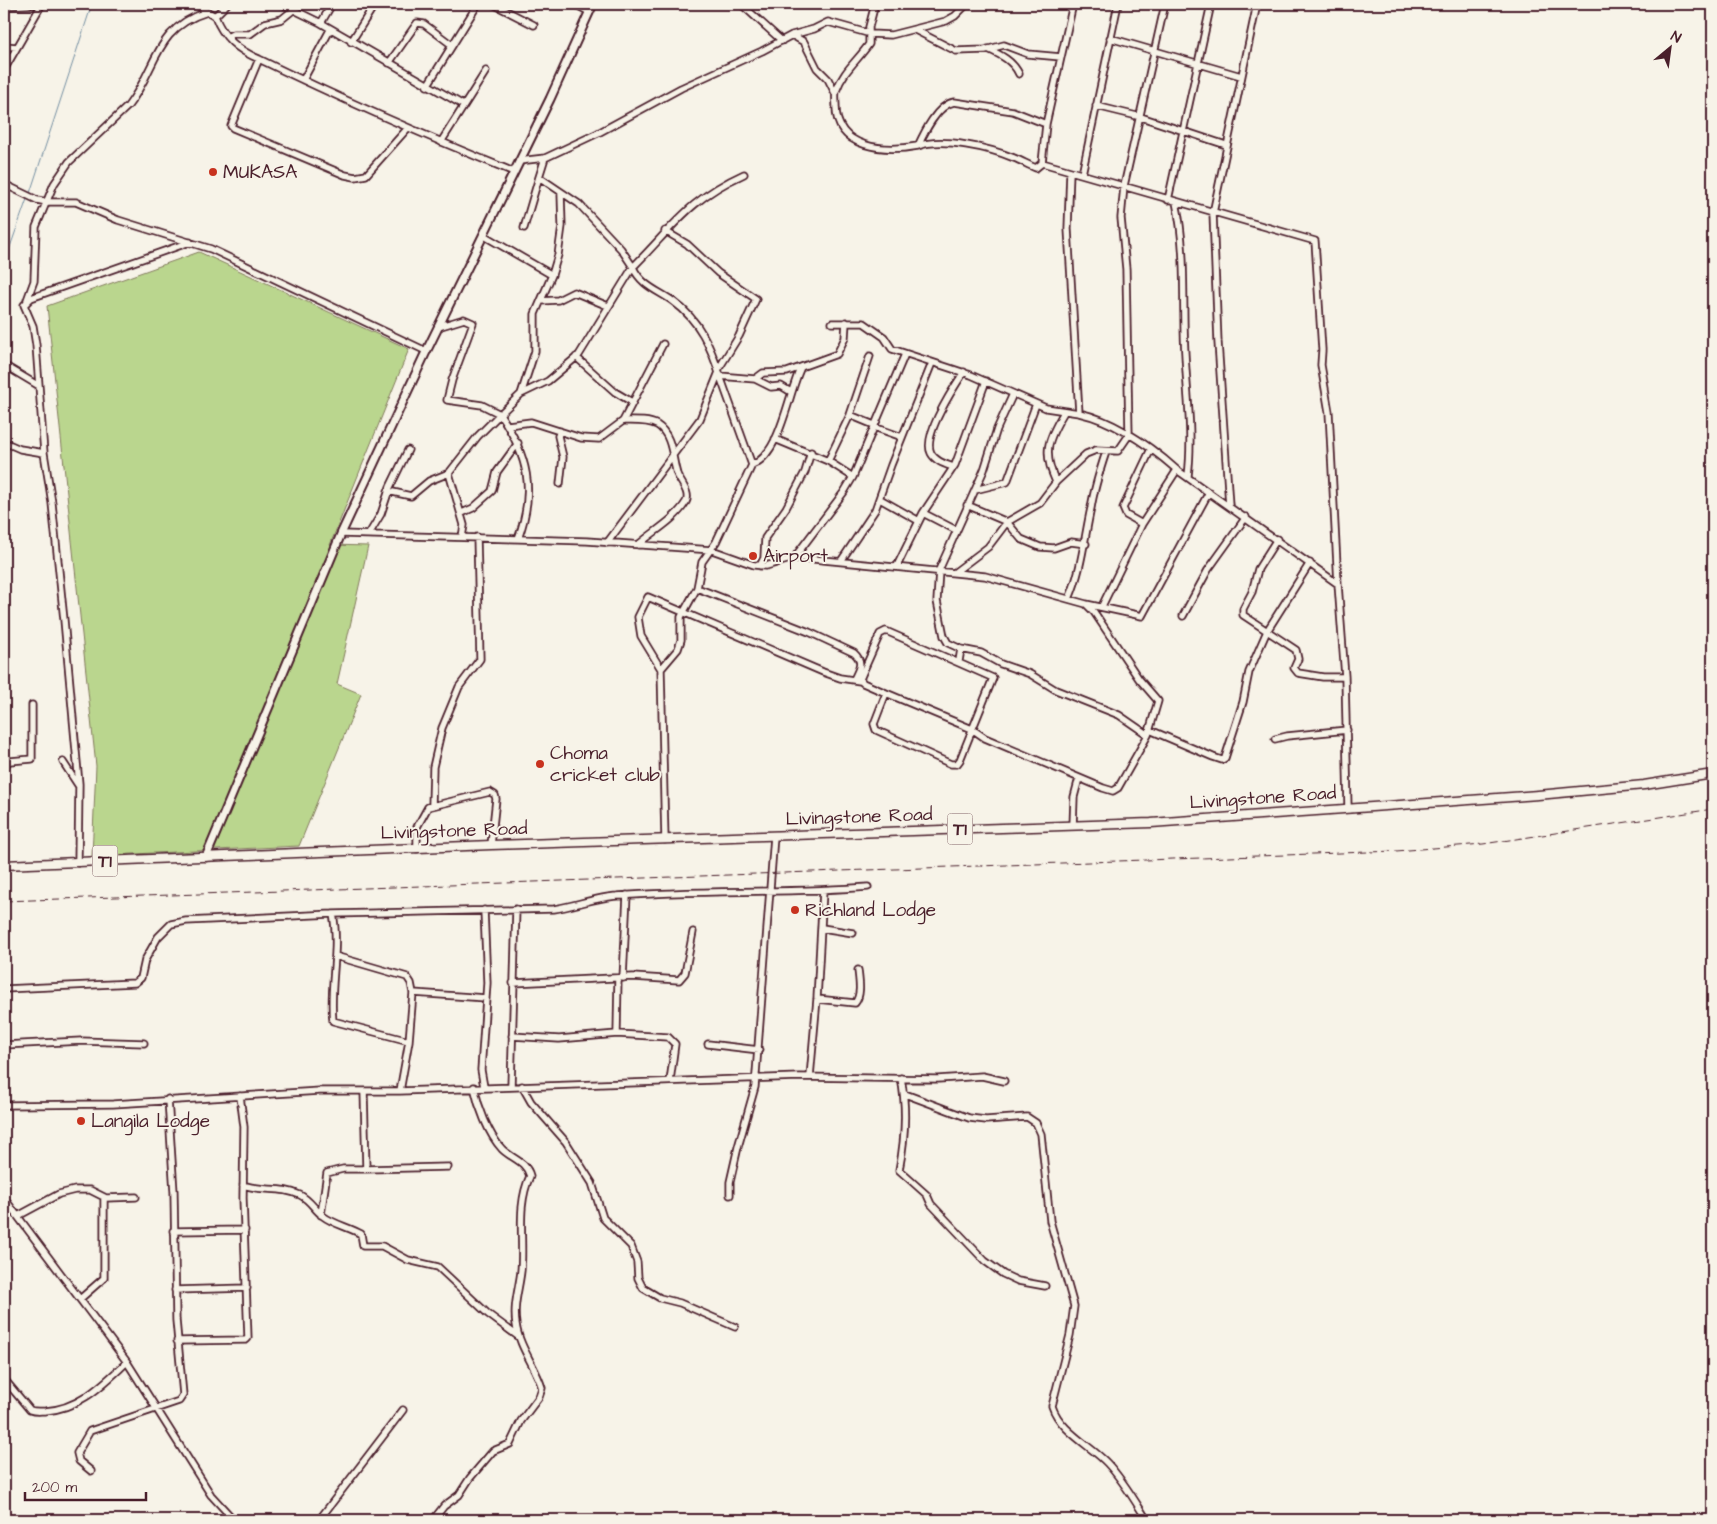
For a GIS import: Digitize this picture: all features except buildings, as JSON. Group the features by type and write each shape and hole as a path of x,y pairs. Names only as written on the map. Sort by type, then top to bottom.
{"highway":[{"name":"Livingstone Road","path":"4,865 491,845 1151,823 1589,790 1644,785 1713,774"}],"main road":[{"path":"206,857 216,828 341,534 426,351 520,161 593,4"}],"street":[{"path":"4,6 42,4"},
{"path":"4,70 42,4"},
{"path":"195,4 214,16 227,37 239,49 407,129 514,172"},
{"path":"214,16 228,4"},
{"path":"282,4 321,23 350,42 463,105"},
{"path":"321,23 332,4"},
{"path":"350,42 375,4"},
{"path":"427,86 478,4"},
{"path":"493,4 534,25"},
{"path":"574,4 590,12"},
{"path":"741,4 782,41"},
{"path":"835,93 851,63 869,44 870,27 875,4"},
{"path":"520,161 545,158 598,133 681,88 792,35 814,29 828,22 871,34 891,35 915,30 955,16 967,4"},
{"path":"792,35 804,42 817,68 828,79 835,93 836,118 851,139 876,148 945,143 1002,154 1036,168 1042,163 1046,124 1073,4"},
{"path":"1082,174 1118,4"},
{"path":"955,572 988,547 1007,522 1040,502 1056,482 1086,454 1096,450 1106,452 1120,450 1129,434 1126,269 1121,218 1124,186 1165,4"},
{"path":"1168,200 1211,4"},
{"path":"1229,505 1218,342 1213,213 1257,6 1242,4"},
{"path":"227,37 233,34 250,34 265,23 282,19 293,10"},
{"path":"78,863 79,786 52,503 44,453 33,326 24,305 34,281 36,227 54,184 70,162 128,106 136,95 154,58 173,30 188,19 206,12"},
{"path":"389,63 417,23 424,24 452,45"},
{"path":"303,80 330,30"},
{"path":"915,30 956,51 988,49 1004,45 1028,54 1062,57"},
{"path":"1110,38 1241,76"},
{"path":"4,46 17,47"},
{"path":"988,49 1016,66 1019,74"},
{"path":"259,59 232,121 232,128 345,175 355,177 366,175 407,129"},
{"path":"441,142 486,71"},
{"path":"918,146 946,104 954,102 1013,112 1046,124"},
{"path":"1096,106 1141,117 1226,146"},
{"path":"524,228 545,158"},
{"path":"1042,163 1315,241 1322,350 1320,365 1329,412 1345,677 1348,808"},
{"path":"1070,171 1068,229 1079,413"},
{"path":"388,491 411,496 429,481 449,473 478,436 500,414 522,394 548,381 576,357 592,336 608,306 633,267 666,231 701,198 744,174"},
{"path":"539,176 579,204 621,249 643,282 674,302 698,325 719,373 752,465"},
{"path":"4,184 47,202 76,202 118,220 211,249 426,351"},
{"path":"522,394 535,351 534,320 552,276 562,231 561,193"},
{"path":"1176,202 1182,259 1190,436 1188,476"},
{"path":"607,542 615,534 673,452 700,420 719,373 756,299 718,274 687,244 666,231"},
{"path":"483,235 552,276"},
{"path":"27,300 190,242"},
{"path":"541,301 558,300 574,292 608,306"},
{"path":"438,327 464,319 472,323 447,400 482,405 500,414 518,442 524,456 528,504 518,539"},
{"path":"755,379 763,374 787,372 838,353 845,338 846,322"},
{"path":"832,323 864,323 884,337 890,348 964,372 1036,404 1064,412 1094,417 1129,434 1338,584"},
{"path":"508,425 531,422 594,441 599,439 623,421 663,344"},
{"path":"794,558 844,492 905,354"},
{"path":"828,461 850,415 870,356"},
{"path":"576,357 615,392 632,402"},
{"path":"841,561 868,523 880,499 902,437 932,363"},
{"path":"4,365 39,386"},
{"path":"661,669 678,649 681,640 680,624 682,613 696,588 702,562 712,550 752,465 759,462 775,440 801,367"},
{"path":"953,467 935,458 930,452 929,441 944,404 964,372"},
{"path":"719,373 755,379 771,387 780,386 791,392"},
{"path":"897,566 923,512 953,467 986,381"},
{"path":"1013,394 975,490 939,570 937,601 944,636 948,644 961,650 981,654 1001,664 1030,674 1056,690 1118,715 1149,733 1222,760 1225,758 1243,702 1249,672 1267,631 1310,563"},
{"path":"975,490 1007,482 1036,404"},
{"path":"1056,482 1047,465 1047,456 1052,434 1064,412"},
{"path":"850,415 902,437"},
{"path":"623,421 656,424 664,431 673,452 677,473 688,494 687,501 664,526 638,546"},
{"path":"560,431 558,436 563,457 560,484"},
{"path":"775,440 811,452 852,477"},
{"path":"4,442 20,449 44,453"},
{"path":"462,513 479,504 492,491 497,472 518,442"},
{"path":"1142,524 1126,515 1123,508 1151,449"},
{"path":"369,534 381,514 388,491 408,450"},
{"path":"760,566 764,558 765,538 805,472 811,452"},
{"path":"1069,599 1086,544 1090,511 1106,452"},
{"path":"1102,606 1142,524 1178,470"},
{"path":"449,473 462,513 464,525 462,537"},
{"path":"341,534 607,542 638,546 712,550 760,566 771,566 794,558 939,570 1002,579 1086,604 1142,616 1209,492"},
{"path":"880,499 919,521"},
{"path":"968,505 1007,522 1021,539 1040,547 1054,548 1071,542 1086,544"},
{"path":"923,512 956,530"},
{"path":"1184,616 1208,570 1246,517"},
{"path":"432,805 434,767 442,728 459,687 480,659 477,537"},
{"path":"1277,539 1258,569 1252,592 1242,612 1245,617 1296,650 1298,659 1294,668 1298,673 1323,677 1345,677"},
{"path":"696,588 809,632 854,653 860,661 857,680"},
{"path":"665,840 661,669 642,636 638,617 648,597 823,672 840,678 857,680 972,729 984,738 1079,778 1115,790 1149,733 1158,701 1086,604"},
{"path":"857,680 880,634 884,631 959,661 993,678 959,762 951,764 876,730 874,724 886,693"},
{"path":"959,661 961,650"},
{"path":"4,765 10,761 32,759 32,705"},
{"path":"1275,739 1347,730"},
{"path":"63,762 79,786"},
{"path":"1073,826 1074,798 1079,778"},
{"path":"417,849 417,827 425,810 432,805 487,792 493,793 496,799 491,845"},
{"path":"730,1196 730,1182 756,1079 774,836"},
{"path":"4,989 135,983 141,978 145,960 158,937 171,924 228,918 554,909 627,895 823,891 868,887"},
{"path":"810,1077 818,999 823,891"},
{"path":"616,1034 627,895"},
{"path":"510,1086 516,909"},
{"path":"484,910 487,946 486,1020 481,1070 484,1087"},
{"path":"333,914 337,931 333,1021 410,1040"},
{"path":"822,928 853,933"},
{"path":"513,983 620,978 682,979 685,973 693,932"},
{"path":"335,956 407,977 411,983 413,993 410,1040 400,1091"},
{"path":"818,999 855,1003 858,1000 858,970"},
{"path":"413,993 486,998"},
{"path":"512,1036 559,1039 616,1034 671,1038 676,1044 670,1081"},
{"path":"4,1045 80,1041 144,1043"},
{"path":"708,1044 759,1050"},
{"path":"4,1105 113,1104 168,1099 364,1091 810,1077 938,1079 982,1076 1004,1081"},
{"path":"901,1078 905,1094 904,1142 899,1170 927,1195 931,1204 985,1261 1010,1277 1044,1286"},
{"path":"522,1086 531,1102 566,1142 592,1183 603,1218 631,1246 637,1262 638,1278 643,1288 660,1298 680,1303 735,1328"},
{"path":"432,1520 444,1506 459,1495 470,1478 493,1451 510,1444 521,1421 540,1397 542,1388 519,1337 516,1325 515,1298 521,1272 521,1204 530,1176 524,1164 502,1149 492,1134 477,1100 474,1087"},
{"path":"364,1091 366,1169"},
{"path":"905,1094 969,1118 986,1120 1027,1117 1036,1123 1041,1134 1050,1221 1074,1306 1070,1335 1052,1406 1055,1414 1067,1428 1116,1474 1146,1520"},
{"path":"177,1342 247,1339 243,1185 244,1126 240,1096"},
{"path":"90,1471 77,1457 78,1450 88,1432 122,1418 179,1401 183,1395 177,1342 173,1231 174,1192 168,1099"},
{"path":"321,1215 327,1174 342,1169 448,1167"},
{"path":"243,1185 267,1191 279,1189 300,1195 310,1201 321,1215 361,1234 363,1246 382,1246 408,1260 438,1267 488,1314 519,1337"},
{"path":"18,1216 59,1194 75,1190 90,1190 104,1197 136,1197"},
{"path":"80,1299 104,1278 104,1197"},
{"path":"4,1198 128,1362 212,1495 234,1520"},
{"path":"173,1231 245,1230"},
{"path":"175,1290 247,1288"},
{"path":"4,1379 30,1410 54,1411 76,1404 128,1362"},
{"path":"319,1520 403,1410"}],"green space":[{"path":"199,252 409,349 330,545 368,546 337,684 361,694 299,846 92,856 96,766 47,306"}],"waterway":[{"path":"30,193 92,4"},
{"path":"4,264 27,199"}],"railway":[{"path":"4,901 1396,851 1483,844 1713,809"}],"place":[{"name":"MUKASA","path":"213,172"},
{"name":"Airport","path":"753,556"},
{"name":"Choma cricket club","path":"540,764"},
{"name":"Richland Lodge","path":"795,910"},
{"name":"Langila Lodge","path":"81,1121"}]}
